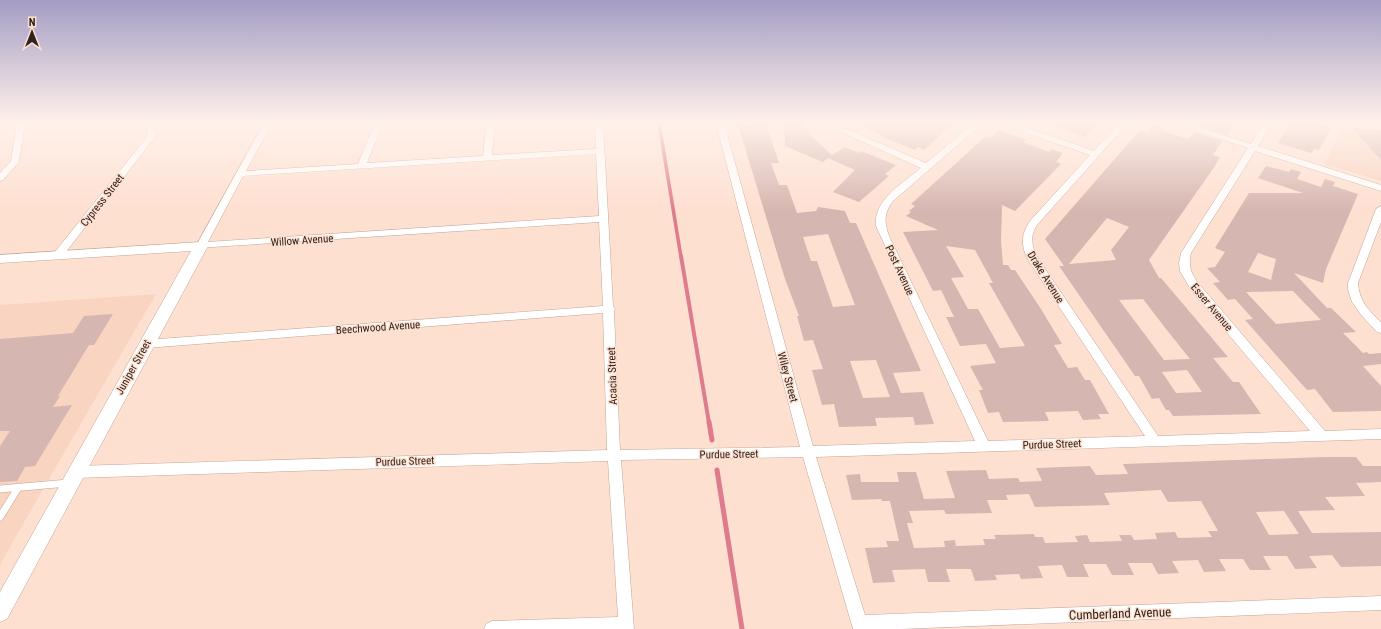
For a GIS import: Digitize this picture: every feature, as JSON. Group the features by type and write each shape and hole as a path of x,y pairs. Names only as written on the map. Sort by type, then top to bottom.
{"street":[{"path":"0,178 14,162 16,152"},
{"name":"Cypress Street","path":"58,255 139,152"},
{"name":"Juniper Street","path":"0,612 10,587 73,477 252,152"},
{"path":"362,166 367,152"},
{"path":"487,158 488,152"},
{"path":"240,174 579,152"},
{"name":"Acacia Street","path":"601,152 603,220 610,309 614,455 626,626"},
{"name":"Wiley Street","path":"728,152 808,452 860,626"},
{"path":"892,152 927,167"},
{"name":"Post Avenue","path":"944,152 884,205 881,210 880,222 984,447"},
{"path":"1090,152 1095,154"},
{"name":"Esser Avenue","path":"1250,152 1186,253 1183,265 1195,287 1322,436"},
{"path":"1270,152 1381,188"},
{"name":"Drake Avenue","path":"1095,154 1028,229 1026,241 1027,246 1034,261 1154,440"},
{"path":"1381,208 1353,283 1352,290 1358,304 1381,329"},
{"name":"Willow Avenue","path":"0,259 603,220"},
{"name":"Beechwood Avenue","path":"146,344 610,309"},
{"name":"Purdue Street","path":"73,477 614,455 808,452 1381,434"},
{"name":"Cumberland Avenue","path":"860,626 1381,603"},
{"path":"492,629 626,626"}],"lane":[{"path":"0,489 18,488 73,477"},
{"path":"0,517 18,488"}],"shaded area":[{"path":"1330,152 1381,152 1381,181 1325,164"},
{"path":"156,294 23,524 0,565 0,305"}],"building":[{"path":"746,152 775,152 779,163 771,163 779,185 787,185 797,213 816,211 818,207 845,211 850,223 856,223 921,371 893,373 901,393 923,392 934,424 915,425 913,417 875,418 877,426 839,427 834,404 822,405 812,370 823,369 813,340 804,341 797,316 799,316 785,279","holes":["828,234 855,305 833,307 817,261 811,261 803,237","876,360 890,397 863,398 850,361"]},
{"path":"800,152 829,152 832,155 836,152 864,152 896,165 885,174 889,176 859,202 833,192 855,170 828,158 823,162"},
{"path":"968,152 1063,153 1056,162 1061,164 1015,211 1002,205 1001,241 1003,265 1008,265 1011,270 1015,270 1062,344 1054,345 1068,368 1077,367 1085,380 1090,380 1109,414 1098,414 1101,419 1083,420 1078,411 1045,412 1049,421 1003,422 999,412 988,413 979,390 983,390 970,366 996,363 986,344 960,346 946,317 954,317 941,290 933,291 903,232 938,230 906,216 915,206 911,204","holes":["946,246 975,250 993,283 989,283 1025,346 1000,348 978,309 968,309 951,278 964,277"]},
{"path":"1121,152 1215,152 1213,155 1220,157 1215,166 1149,260 1159,278 1161,278 1228,357 1213,358 1233,382 1239,382 1261,414 1173,416 1169,410 1166,410 1159,398 1152,399 1139,376 1135,376 1059,266 1064,266 1045,239","holes":["1107,218 1129,227 1111,250 1116,260 1069,264","1143,299 1166,329 1190,359 1164,360 1119,300","1187,370 1202,392 1176,393 1162,372"]},
{"path":"1374,152 1381,152 1381,160"},
{"path":"1266,166 1289,172 1291,169 1301,172 1297,179 1321,187 1325,179 1335,182 1333,186 1358,194 1326,269 1323,283 1294,273 1327,308 1331,308 1356,332 1343,333 1363,353 1381,353 1381,364 1363,366 1381,386 1381,411 1333,412 1315,389 1307,390 1245,320 1253,319 1235,299 1228,300 1213,283 1220,282 1207,268 1215,267 1225,252 1215,248 1249,193 1303,193 1258,178","holes":["1258,253 1276,259 1271,280 1248,272","1293,291 1321,320 1276,324 1246,292"]},
{"path":"113,314 94,345 89,345 58,396 60,396 53,407 72,405 35,466 25,467 17,481 0,482 0,446 10,431 0,431 0,339 73,333 84,316"},
{"path":"1356,457 1363,466 1381,466 1381,482 1356,483 1365,496 1325,497 1335,510 1298,511 1312,533 1381,532 1381,566 1341,567 1332,555 1309,556 1317,568 1295,569 1287,556 1263,556 1271,570 1250,570 1243,559 1219,559 1226,571 1204,572 1198,560 1172,561 1179,573 1158,574 1152,563 1128,563 1134,575 1112,575 1106,564 1083,564 1089,577 1067,577 1062,565 1038,566 1043,578 1021,579 1019,574 995,575 997,580 975,581 971,569 946,569 950,582 928,582 925,569 892,570 895,582 873,583 865,548 888,547 886,541 899,541 890,501 882,501 881,499 852,500 846,475 860,474 861,482 899,482 897,472 916,472 924,499 955,498 946,471 986,470 989,479 1018,478 1020,482 1042,481 1036,468 1090,466 1096,475 1128,474 1123,464","holes":["1161,490 1168,502 1201,501 1218,531 1208,531 1212,537 1178,538 1175,532 1155,533 1157,539 1134,540 1131,535 1119,535 1122,541 1090,542 1087,535 1075,536 1078,542 1045,543 1043,537 1035,537 1034,534 994,535 996,539 983,539 985,545 956,546 955,540 944,541 945,547 914,548 907,523 913,523 909,511 944,510 946,514 992,513 987,500 1008,500 1006,495 1029,494 1035,507 1110,505 1104,493","1284,511 1299,534 1269,535 1256,512"]}],"waterway":[{"path":"664,152 681,257"},
{"path":"681,256 709,423"},
{"path":"709,422 712,440"},
{"path":"717,470 742,629"}]}
